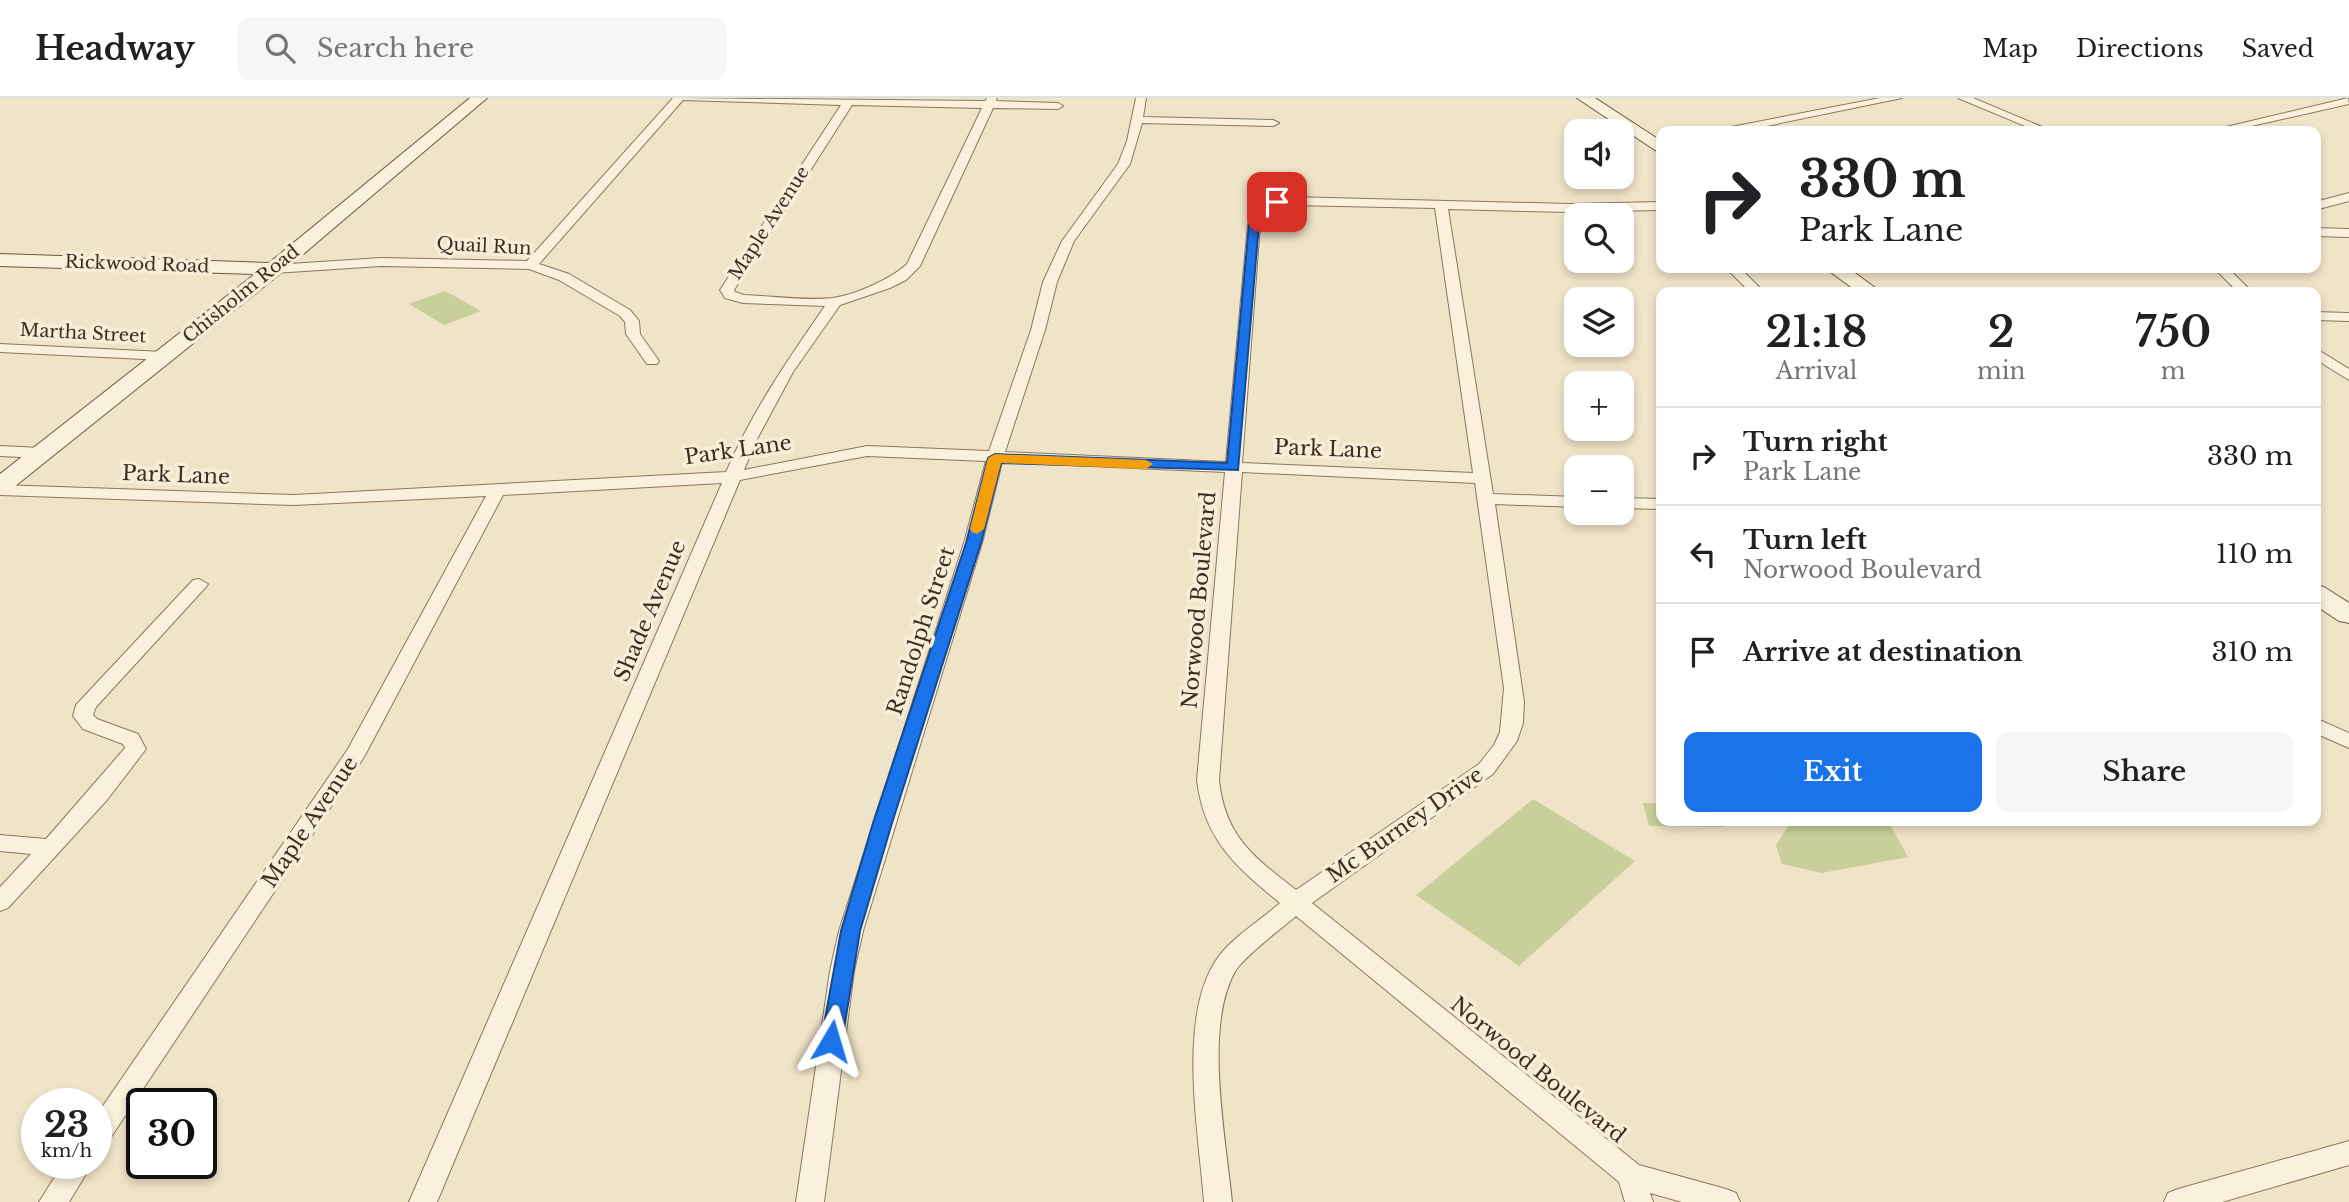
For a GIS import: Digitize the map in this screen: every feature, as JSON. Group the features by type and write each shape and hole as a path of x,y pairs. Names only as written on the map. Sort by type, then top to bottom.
{"main road":[{"name":"Chisholm Road","path":"0,488 274,269 479,98"},
{"path":"1585,98 1656,144"},
{"name":"Rickwood Road","path":"0,260 274,269"},
{"path":"1842,273 1864,287"},
{"path":"2321,597 2349,615"}],"street":[{"path":"531,265 679,98"},
{"path":"687,98 991,101 1058,106"},
{"name":"Randolph Street","path":"810,1202 835,1014 851,931 883,823 974,543 995,458 1038,330 1050,282 1068,241 1119,174 1133,141 1141,98"},
{"path":"1752,126 1897,98"},
{"path":"1963,98 2033,126"},
{"path":"2320,98 2345,104"},
{"name":"Maple Avenue","path":"835,302 743,299 730,295 727,290 850,100"},
{"path":"835,302 886,285 913,266 991,101"},
{"path":"2239,126 2345,104"},
{"path":"1138,120 1273,123"},
{"path":"2321,204 2349,197"},
{"name":"Norwood Boulevard","path":"1639,1202 1631,1175 1245,862 1221,833 1210,805 1208,780 1257,215 1268,206 1290,201 1569,208 1656,206"},
{"name":"Mc Burney Drive","path":"1219,1202 1205,1046 1210,1001 1228,962 1296,902 1486,769 1508,746 1515,716 1514,688 1441,204"},
{"path":"2321,232 2349,233"},
{"name":"Quail Run","path":"274,269 381,262 531,265 564,276 625,313 632,321 633,334 652,361"},
{"path":"1738,273 1752,287"},
{"path":"2226,273 2240,287"},
{"name":"Shade Avenue","path":"423,1202 731,477 776,389 835,302"},
{"path":"2321,316 2349,317"},
{"name":"Martha Street","path":"0,348 164,356"},
{"path":"2321,356 2349,376"},
{"path":"0,451 41,453"},
{"name":"Park Lane","path":"0,488 259,500 497,491 731,477 867,451 1233,468 1483,488 1564,500"},
{"name":"Maple Avenue","path":"112,1114 357,752 497,491"},
{"path":"1634,503 1656,504"},
{"path":"0,902 117,774 135,749 131,739 90,724 83,716 86,705 199,584"},
{"path":"2321,728 2349,741"},
{"path":"0,843 50,847"},
{"path":"2178,1202 2349,1153"},
{"path":"1631,1175 1726,1202"},
{"path":"52,1202 68,1179"}],"green space":[{"path":"445,291 481,311 444,325 409,304"},
{"path":"1533,799 1635,861 1519,966 1416,895"},
{"path":"1643,803 1656,803 1656,826 1724,827 1649,826"},
{"path":"1788,826 1891,826 1908,857 1822,873 1782,864 1776,845"}],"slow traffic":[{"path":"977,529 995,458 1146,464"}],"route":[{"path":"831,1041 851,931 883,823 974,543 995,458 1233,468 1254,224 1261,210 1277,202"}]}
